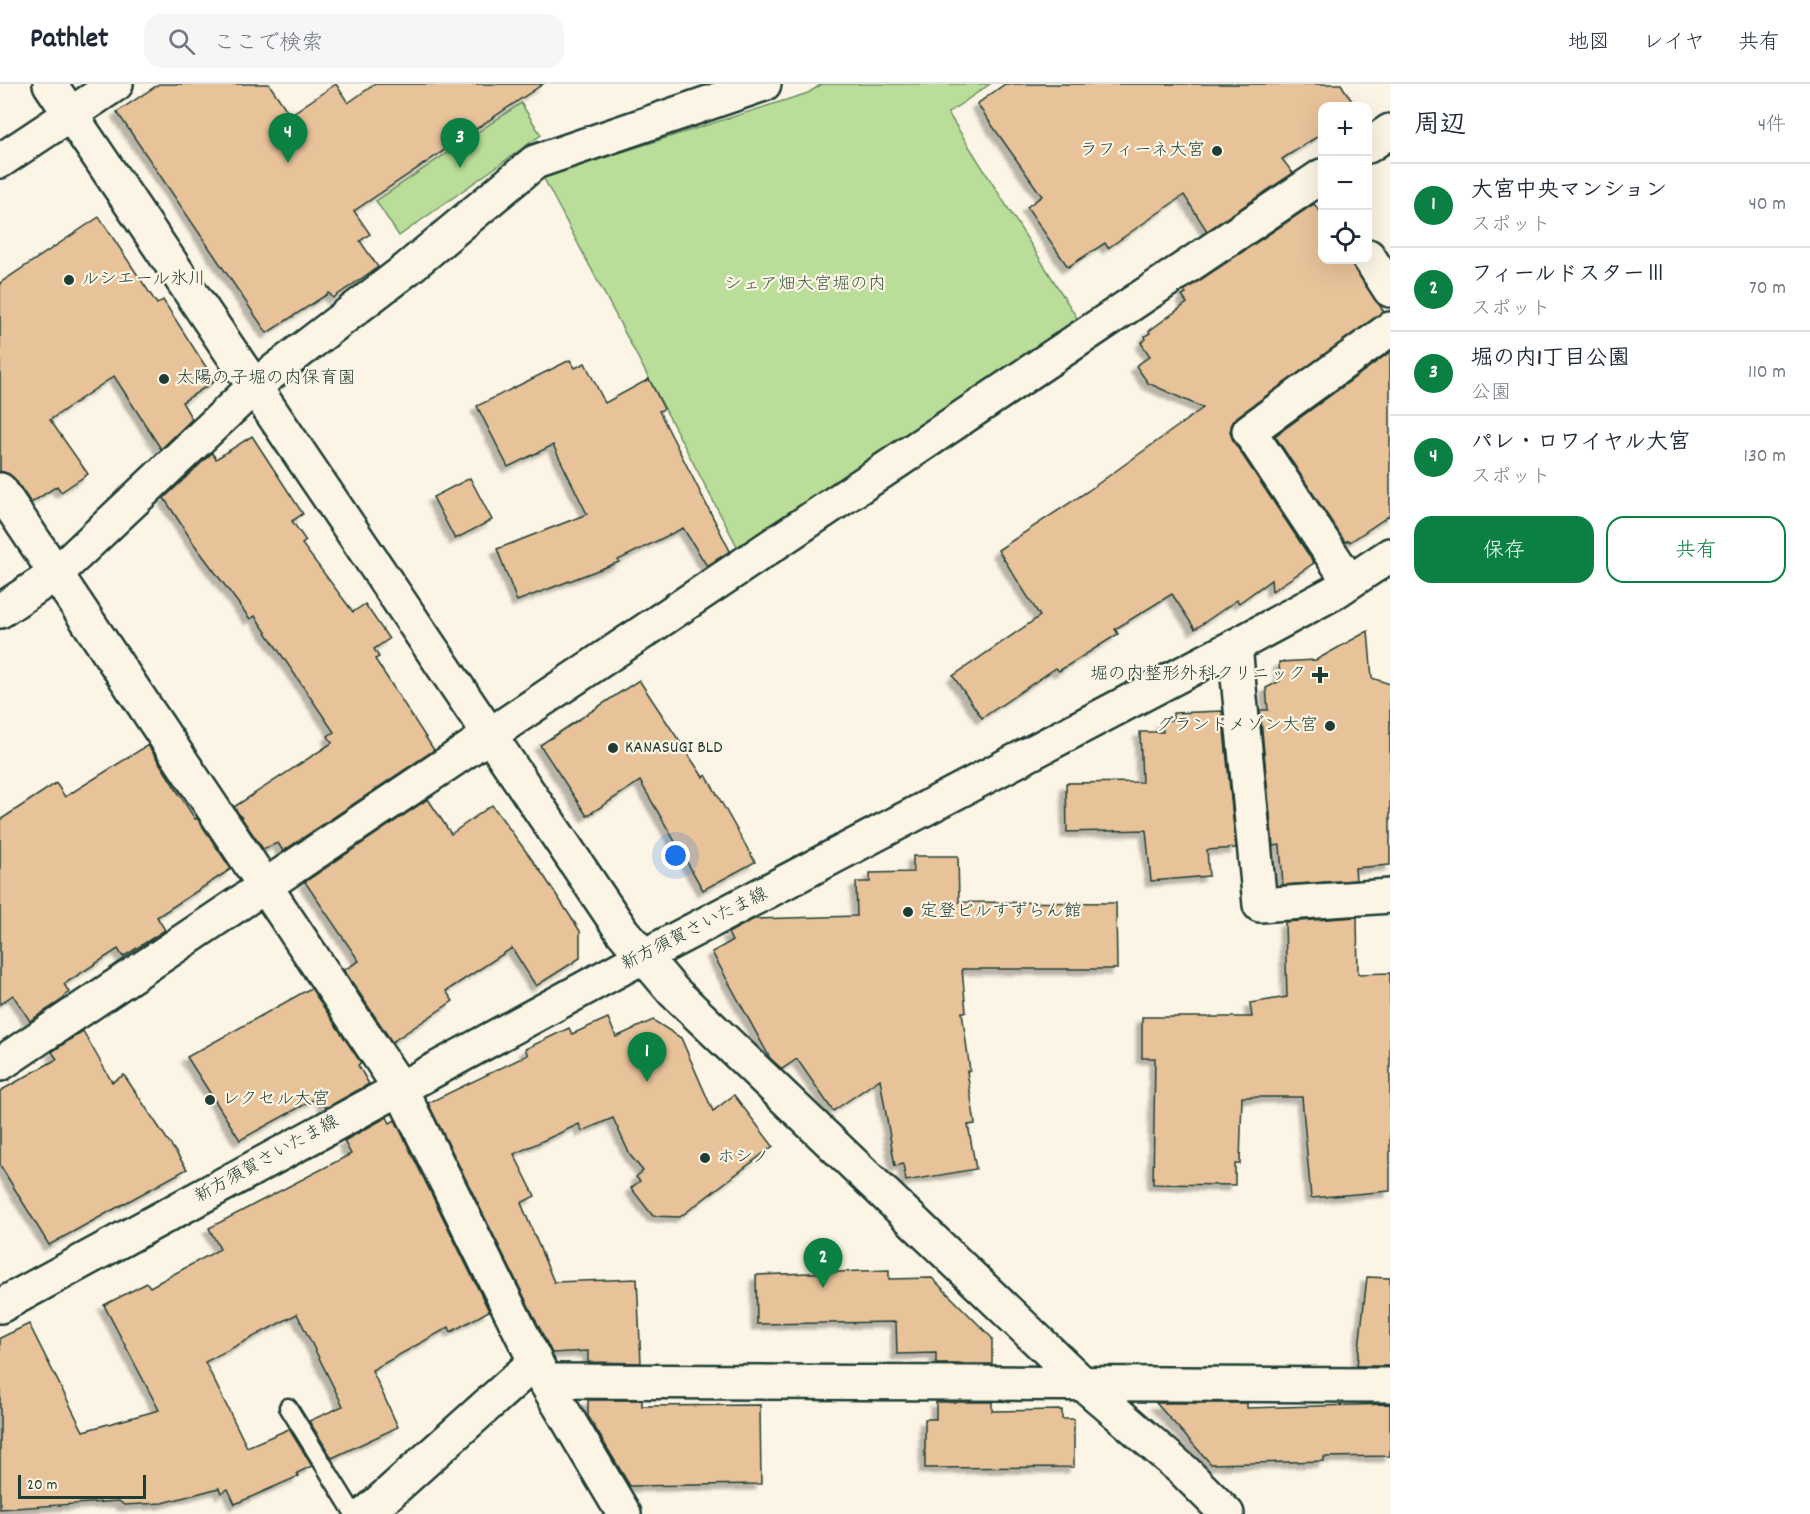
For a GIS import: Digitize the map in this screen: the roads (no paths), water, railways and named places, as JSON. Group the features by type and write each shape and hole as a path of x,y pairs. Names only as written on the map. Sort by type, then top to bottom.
{"street":[{"path":"50,84 256,385 622,931 673,991 1080,1381 1184,1472 1227,1514"},
{"path":"0,161 116,84"},
{"path":"0,611 57,573 256,385 407,269 535,162 764,84"},
{"path":"1372,143 1390,130"},
{"path":"0,1064 1318,184"},
{"path":"1372,262 1390,290"},
{"path":"1349,581 1250,431 1390,329"},
{"path":"0,490 400,1088 540,1371 624,1514"},
{"name":"新方須賀さいたま線","path":"0,1306 644,956 677,941 1235,646 1390,555"},
{"path":"1235,646 1260,905 1390,896"},
{"path":"366,1514 540,1371 1390,1384"}],"lane":[{"path":"288,1407 354,1514"}],"place":[{"name":"ラフィーネ大宮","path":"1217,151"},
{"name":"パレ・ロワイヤル大宮","path":"288,163"},
{"name":"堀の内1丁目公園","path":"460,168"},
{"name":"ルシエール氷川","path":"69,280"},
{"name":"太陽の子堀の内保育園","path":"164,379"},
{"name":"堀の内整形外科クリニック","path":"1320,675"},
{"name":"グランドメゾン大宮","path":"1330,726"},
{"name":"KANASUGI BLD","path":"613,748"},
{"name":"定登ビルすずらん館","path":"908,912"},
{"name":"大宮中央マンション","path":"647,1082"},
{"name":"レクセル大宮","path":"210,1100"},
{"name":"ホシノ","path":"705,1158"},
{"name":"フィールドスターⅢ","path":"823,1288"}],"park label":[{"name":"シェア畑大宮堀の内","path":"805,285"}]}
